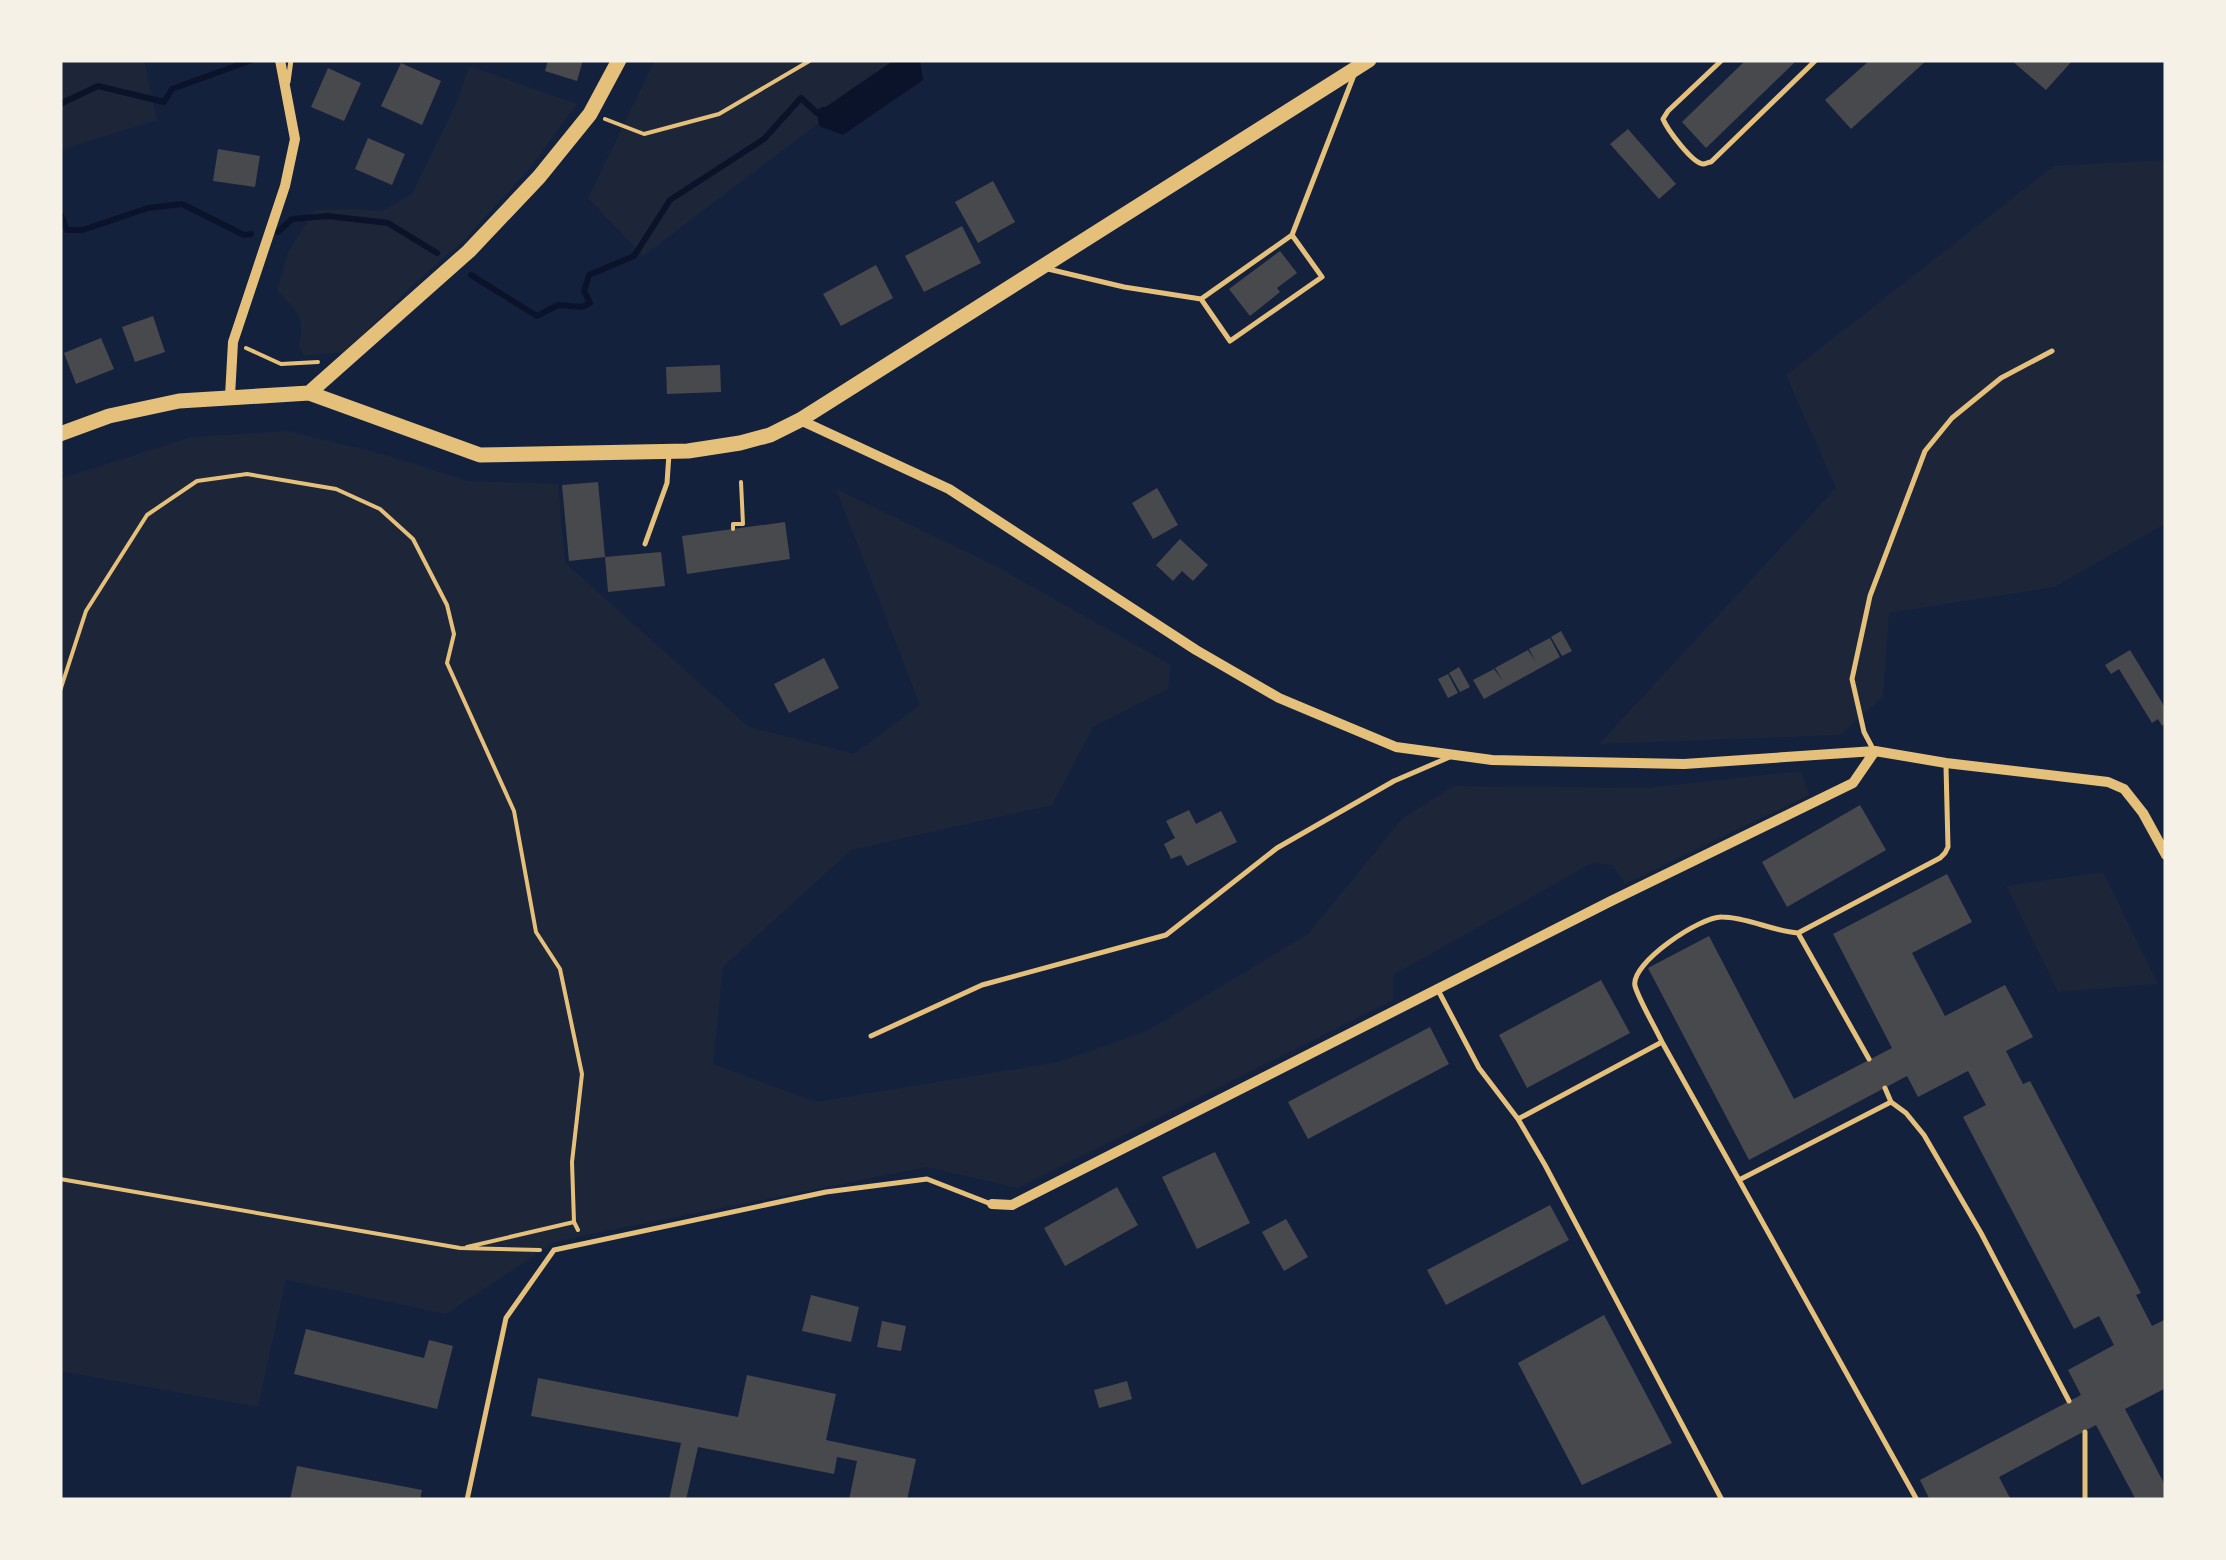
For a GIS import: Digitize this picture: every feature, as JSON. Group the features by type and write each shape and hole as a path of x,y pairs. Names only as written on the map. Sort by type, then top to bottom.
{"main road":[{"path":"309,393 468,251 539,178 590,114 619,60"},
{"path":"60,434 109,416 179,401 309,393 480,455 670,451 740,443 770,435 800,420 1363,64"}],"street":[{"path":"230,396 233,342 285,186 295,139 280,60"},
{"path":"800,420 949,490 1181,641 1279,698 1396,748 1492,760 1684,764 1875,751 2108,782 2124,789 2143,813 2166,856"},
{"path":"992,1204 1012,1205 1611,901 1854,783 1875,751"}],"lane":[{"path":"286,90 291,60"},
{"path":"1722,60 1663,119 1696,162 1704,164 1711,162 1812,61"},
{"path":"1041,268 1201,299 1292,234 1363,64"},
{"path":"1201,299 1230,341 1322,277 1292,234"},
{"path":"1875,751 1864,732 1852,679 1870,596 1926,451 1952,418 2001,378 2052,351"},
{"path":"645,544 667,483 670,451"},
{"path":"871,1036 982,984 1166,935 1278,848 1394,782 1455,755"},
{"path":"1917,1500 1662,1042 1635,986 1637,972 1644,962 1699,922 1726,916 1798,932 1945,854 1946,763"},
{"path":"1798,932 1870,1059"},
{"path":"1438,989 1479,1068 1518,1119 1722,1500"},
{"path":"1518,1119 1662,1042"},
{"path":"1885,1088 1891,1102 1924,1135 2069,1402"},
{"path":"1739,1180 1891,1102"},
{"path":"467,1500 506,1318 554,1250 826,1192 927,1180 992,1204"},
{"path":"2084,1432 2084,1500"}],"path":[{"path":"590,114 644,134 718,114 810,60"},
{"path":"233,342 281,364 345,360"},
{"path":"60,690 86,611 147,516 198,481 247,474 336,490 380,509 413,539 447,606 454,634 448,664 514,811 536,932 560,969 582,1074 572,1162 574,1222 584,1244"},
{"path":"734,529 734,524 743,524 742,482"},
{"path":"60,1178 460,1248 554,1250"},
{"path":"460,1248 574,1222"}],"shaded area":[{"path":"60,60 144,60 157,120 60,150"},
{"path":"655,60 902,60 643,256 588,198"},
{"path":"894,60 920,60 923,80 843,135 819,126 817,113"},
{"path":"469,66 577,104 530,168 465,239 345,352 304,356 299,345 298,315 277,291 288,252 315,210 382,211 412,194 456,104"},
{"path":"2166,160 2166,523 2054,587 1889,613 1883,697 1840,735 1599,744 1836,488 1786,375 2054,166"},
{"path":"288,431 468,481 558,484 565,563 749,727 854,754 920,705 836,489 994,565 1171,665 1168,689 1093,727 1052,805 851,850 723,967 713,1064 816,1102 1058,1062 1145,1032 1308,934 1402,819 1453,786 1645,788 1801,771 1809,795 1625,884 1613,865 1592,863 1393,975 1393,1000 1018,1188 926,1167 591,1234 555,1242 446,1314 286,1280 258,1407 60,1371 60,479 191,437"},
{"path":"2103,872 2158,984 2058,992 2006,886"}],"building":[{"path":"548,60 583,60 577,81 545,71"},
{"path":"1746,60 1794,63 1706,148 1682,122"},
{"path":"1870,60 1927,60 1851,129 1825,100"},
{"path":"2011,60 2073,60 2046,90"},
{"path":"401,63 441,81 422,125 381,106"},
{"path":"328,68 361,83 344,121 311,107"},
{"path":"1628,129 1676,184 1659,199 1610,144"},
{"path":"368,138 405,154 392,185 355,169"},
{"path":"218,149 260,156 255,187 213,181"},
{"path":"993,181 1015,222 978,243 955,202"},
{"path":"962,226 981,263 924,292 905,256"},
{"path":"1280,251 1297,273 1250,316 1229,289"},
{"path":"876,265 893,298 841,326 823,294"},
{"path":"153,316 165,352 135,362 122,327"},
{"path":"101,338 114,369 76,384 64,353"},
{"path":"720,365 721,392 667,394 666,367"},
{"path":"598,482 605,557 569,561 562,485"},
{"path":"1157,488 1178,525 1153,539 1132,503"},
{"path":"785,522 790,559 687,574 682,536"},
{"path":"1180,539 1208,565 1193,581 1182,571 1173,581 1156,565"},
{"path":"661,552 665,586 608,592 605,557"},
{"path":"1561,631 1572,651 1562,656 1551,637"},
{"path":"1550,638 1560,657 1484,699 1473,680 1494,669 1503,681 1495,668 1528,650 1536,662 1529,649"},
{"path":"2130,650 2166,709 2166,723 2162,726 2158,719 2152,723 2119,669 2111,674 2105,665"},
{"path":"824,658 839,688 789,713 774,684"},
{"path":"1459,667 1470,687 1460,692 1449,673"},
{"path":"1448,674 1458,693 1448,698 1438,679"},
{"path":"1860,805 1886,850 1787,907 1762,862"},
{"path":"1189,810 1196,824 1221,811 1237,842 1187,866 1181,855 1171,859 1164,844 1175,838 1166,821"},
{"path":"1947,874 1972,922 1912,953 1945,1016 2005,985 2033,1037 2006,1051 2023,1084 2030,1081 2141,1293 2136,1295 2152,1326 2166,1319 2166,1388 2125,1409 2166,1487 2166,1500 2136,1500 2096,1425 1999,1477 2011,1500 1930,1500 1920,1480 2081,1395 2068,1370 2114,1345 2099,1316 2074,1329 1963,1117 1986,1105 1968,1071 1918,1097 1907,1076 1749,1160 1648,968 1709,936 1794,1099 1892,1048 1833,934"},
{"path":"1601,980 1630,1033 1527,1088 1499,1035"},
{"path":"1430,1027 1449,1064 1308,1139 1288,1102"},
{"path":"1215,1152 1250,1223 1197,1249 1162,1177"},
{"path":"1117,1187 1138,1225 1065,1266 1044,1228"},
{"path":"1550,1205 1569,1240 1446,1305 1427,1270"},
{"path":"1286,1219 1308,1257 1284,1271 1262,1232"},
{"path":"811,1295 859,1307 851,1342 802,1331"},
{"path":"1604,1315 1672,1443 1582,1485 1518,1363"},
{"path":"882,1321 906,1326 901,1351 877,1347"},
{"path":"306,1329 424,1358 429,1340 453,1346 437,1409 294,1374"},
{"path":"747,1375 836,1394 826,1440 916,1459 907,1500 849,1500 857,1461 837,1457 834,1474 698,1447 686,1500 669,1500 681,1443 531,1416 538,1378 738,1417"},
{"path":"1127,1381 1132,1399 1099,1408 1094,1390"},
{"path":"297,1466 422,1490 420,1500 290,1500"}],"waterway":[{"path":"60,104 98,86 164,102 172,89 252,60"},
{"path":"471,275 537,316 558,305 582,307 590,303 584,291 589,275 634,256 670,200 764,139 801,98 817,113 823,110"},
{"path":"60,213 67,230 83,230 148,208 182,204 244,235 251,234"},
{"path":"278,232 292,219 328,216 388,223 437,253"}]}
